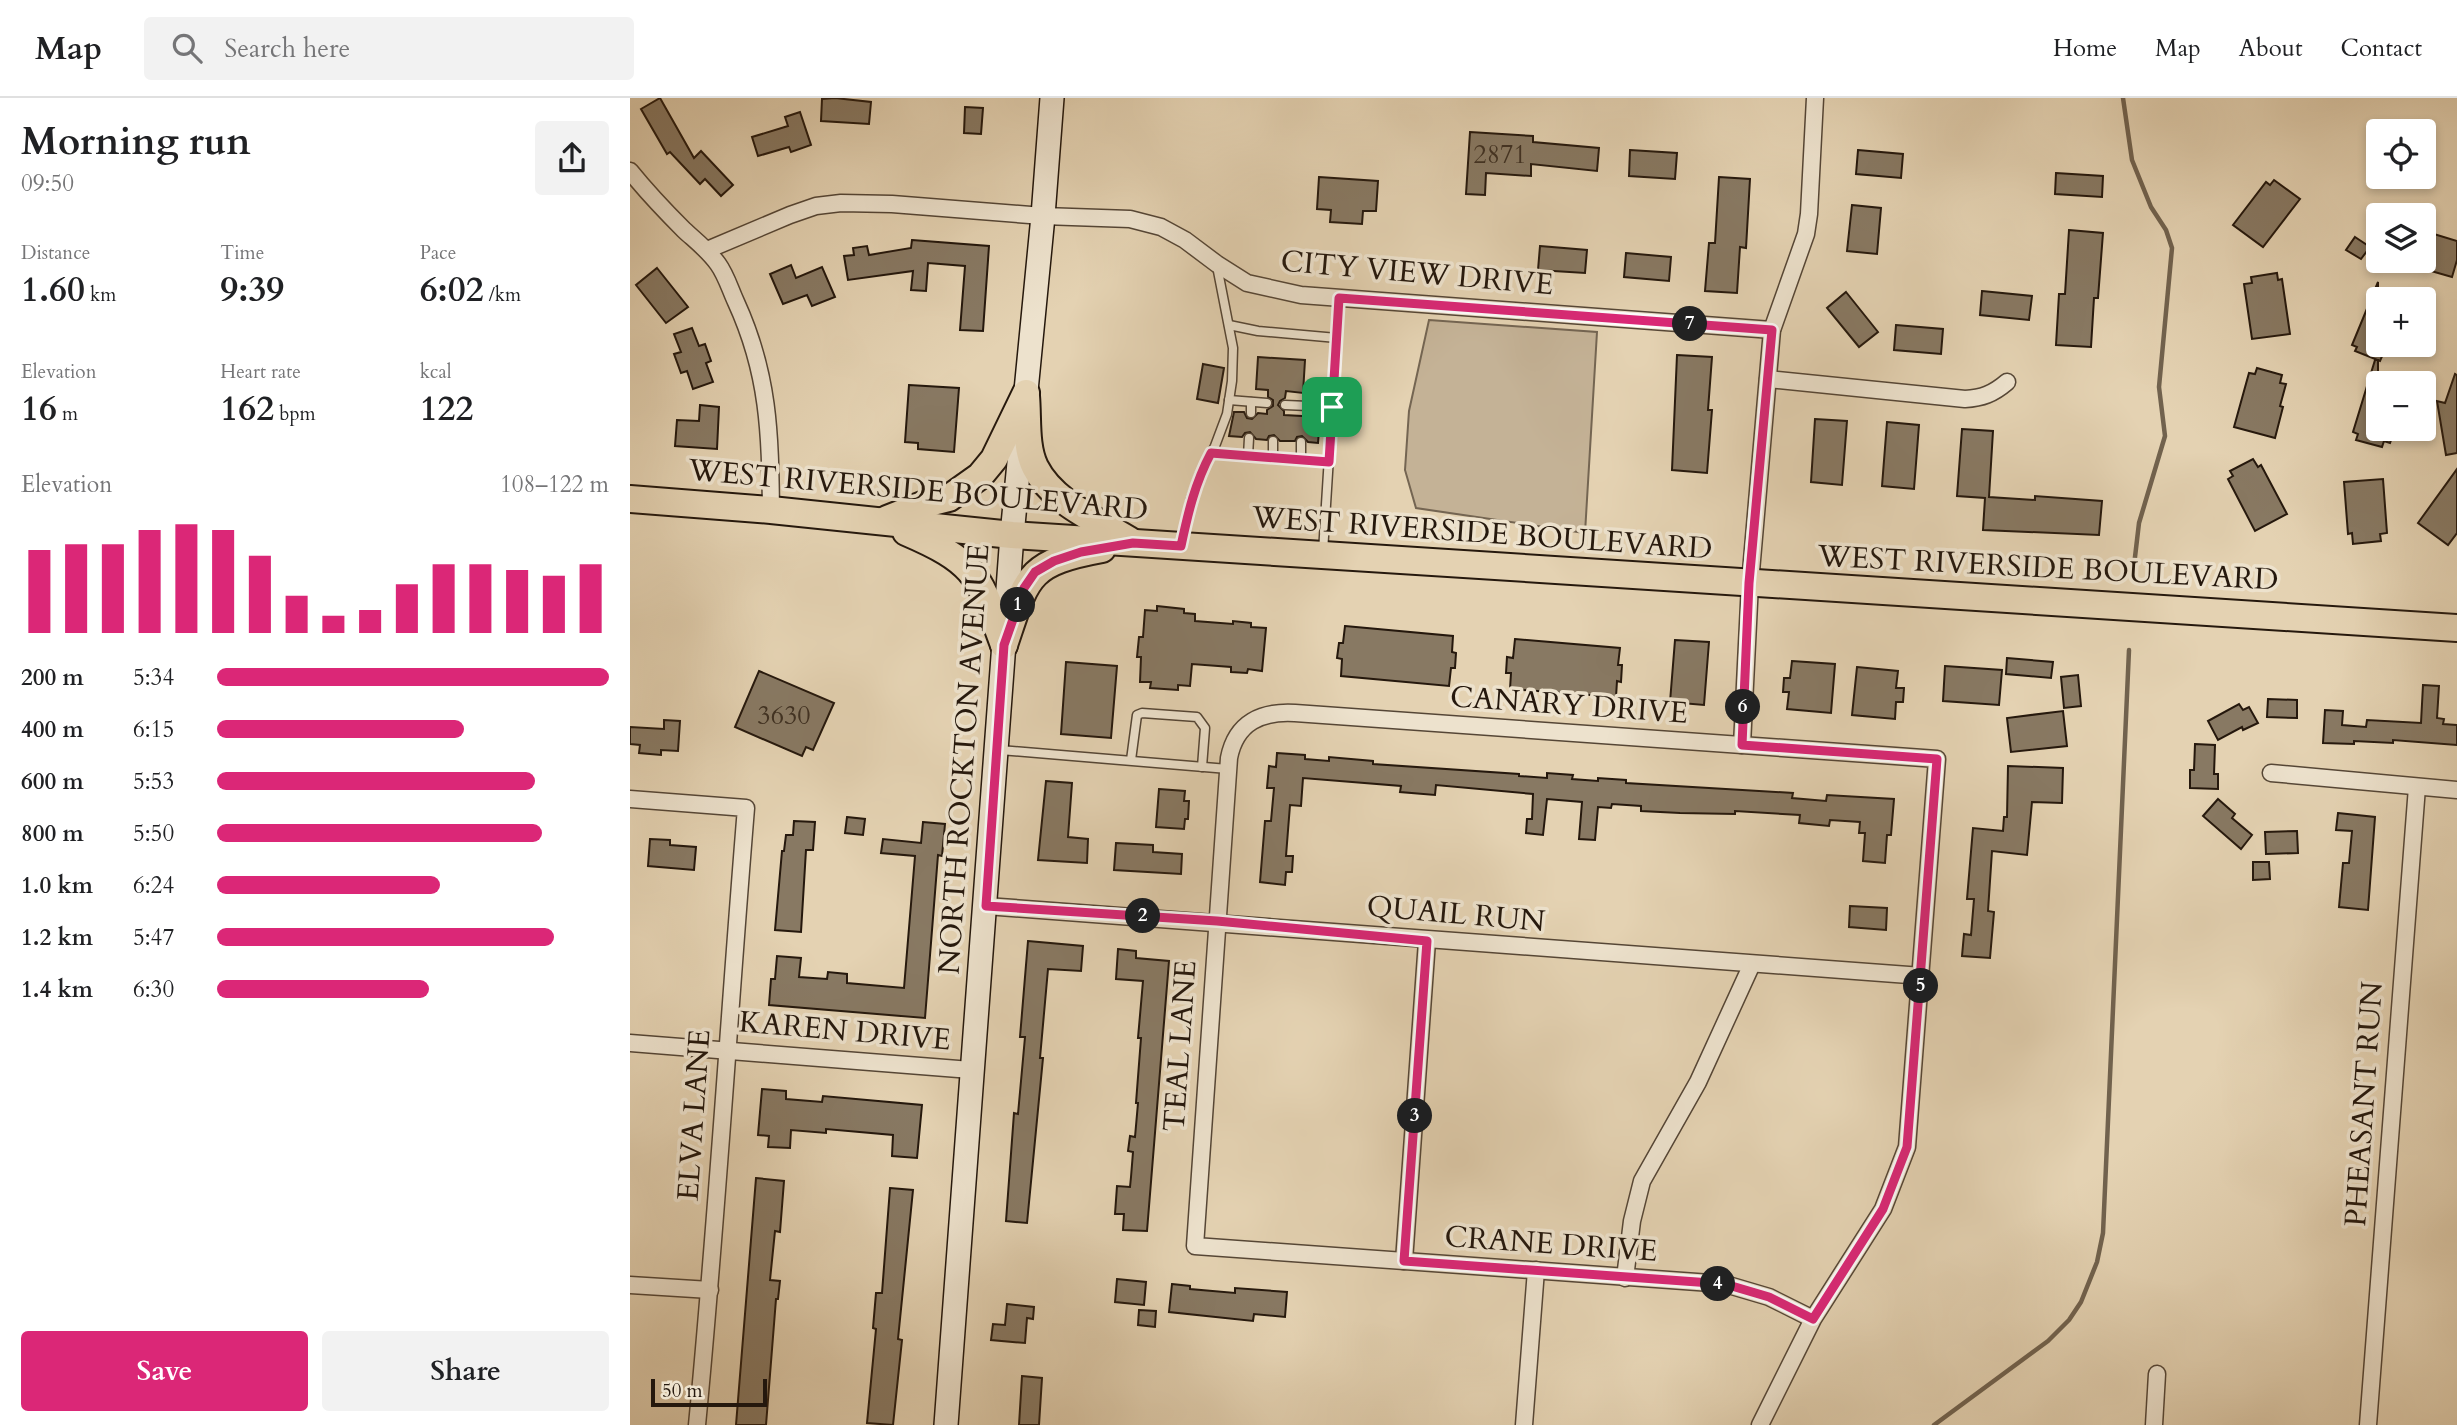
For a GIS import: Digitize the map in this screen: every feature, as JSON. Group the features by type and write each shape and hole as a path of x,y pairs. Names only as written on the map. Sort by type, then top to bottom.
{"main road":[{"name":"NORTH ROCKTON AVENUE","path":"946,1425 1012,535 1052,98"},
{"path":"882,522 925,504 949,498 980,476 994,459 1026,393"},
{"path":"1026,393 1034,466 1046,484 1063,500 1133,543"},
{"name":"WEST RIVERSIDE BOULEVARD","path":"630,499 771,510 1012,535 2457,628"},
{"path":"882,522 942,548 964,562 980,582 1004,645"},
{"path":"1004,645 1024,588 1035,572 1054,561 1081,552 1133,543"}],"street":[{"path":"1742,745 1749,583 1772,330 1806,234 1815,98"},
{"path":"630,171 720,266 746,323 765,388 771,510"},
{"name":"CITY VIEW DRIVE","path":"707,250 790,215 816,206 841,203 1130,219 1161,226 1247,283 1270,289 1339,298 1772,330"},
{"path":"1768,379 1965,399 1988,395 2007,382"},
{"name":"CANARY DRIVE","path":"1245,728 1268,713 1282,712 1937,759 1922,976"},
{"name":"TEAL LANE","path":"1195,1246 1228,769 1232,746 1245,728"},
{"path":"2271,774 2457,790"},
{"name":"PHEASANT RUN","path":"2368,1425 2417,786"},
{"name":"ELVA LANE","path":"630,799 746,808 698,1425"},
{"name":"QUAIL RUN","path":"986,906 1217,921 1427,941 1922,976"},
{"path":"1404,1261 1427,941"},
{"path":"1625,1278 1632,1221 1642,1181 1698,1082 1752,964"},
{"path":"1760,1425 1813,1319 1883,1209 1907,1147 1922,976"},
{"name":"KAREN DRIVE","path":"630,1043 971,1070"},
{"name":"CRANE DRIVE","path":"1195,1246 1725,1284 1769,1297 1813,1319"},
{"path":"1524,1425 1536,1270"},
{"path":"630,1285 710,1290"},
{"path":"2154,1425 2157,1374"}],"lane":[{"path":"1181,546 1191,499 1227,414 1232,381 1233,348 1217,264"},
{"path":"1323,555 1339,298"},
{"path":"1229,325 1258,331 1337,338"},
{"path":"1229,400 1267,403"},
{"path":"1251,402 1251,413"},
{"path":"1285,405 1332,407"},
{"path":"1302,416 1303,406"},
{"path":"1248,456 1249,438"},
{"path":"1273,441 1273,458"},
{"path":"1301,442 1301,460"},
{"path":"1211,453 1329,462"},
{"path":"1131,760 1137,715 1142,713 1197,717 1205,728 1202,767"},
{"path":"997,750 1228,769"}],"shaded area":[{"path":"1429,320 1597,332 1585,533 1416,508 1405,470 1409,411"}],"building":[{"path":"660,98 694,158 701,151 733,185 721,196 705,179 700,184 670,152 667,154 641,109"},
{"path":"822,99 871,102 869,124 821,121"},
{"path":"965,107 983,108 981,134 964,133"},
{"path":"800,112 811,145 791,152 789,147 758,156 752,137 788,126 785,117"},
{"path":"1470,132 1533,136 1533,142 1599,148 1597,171 1531,164 1531,176 1486,173 1485,195 1466,194"},
{"path":"1630,150 1677,153 1675,179 1629,176"},
{"path":"1858,150 1903,154 1901,178 1856,174"},
{"path":"2056,173 2103,176 2102,197 2055,194"},
{"path":"1319,177 1378,181 1376,211 1363,211 1362,224 1330,222 1331,210 1317,209"},
{"path":"1719,177 1750,179 1746,248 1740,247 1737,293 1705,291 1709,243 1715,243"},
{"path":"2274,180 2300,199 2263,247 2233,225 2266,182 2270,185"},
{"path":"1852,205 1881,208 1877,254 1847,251"},
{"path":"2069,230 2103,233 2098,298 2094,298 2091,347 2056,345 2059,294 2065,294"},
{"path":"2436,235 2457,241 2457,260 2452,277 2436,272"},
{"path":"2355,237 2366,244 2366,252 2361,259 2346,250"},
{"path":"912,240 989,246 983,331 960,330 965,266 928,263 926,291 911,290 913,271 848,280 844,256 854,255 853,248 867,246 869,255 911,248"},
{"path":"1540,246 1587,250 1585,273 1538,270"},
{"path":"1626,253 1671,257 1669,281 1624,277"},
{"path":"791,265 796,278 822,267 835,297 812,306 807,295 783,304 770,274"},
{"path":"657,268 688,307 666,323 636,285"},
{"path":"2277,273 2278,280 2282,279 2290,334 2252,339 2244,284 2252,283 2251,277"},
{"path":"1982,291 2032,296 2029,320 1980,315"},
{"path":"1846,292 1878,332 1859,347 1827,308"},
{"path":"2366,311 2366,355 2355,351 2357,347 2352,345"},
{"path":"1896,325 1943,329 1941,354 1894,350"},
{"path":"692,328 699,346 705,344 711,361 706,363 713,382 693,389 687,371 681,373 674,354 681,352 674,334"},
{"path":"1677,355 1712,357 1708,410 1712,410 1707,473 1672,470"},
{"path":"1258,357 1305,360 1303,393 1286,391 1285,398 1278,405 1284,415 1320,417 1318,443 1308,442 1302,436 1295,441 1280,441 1274,435 1267,440 1256,439 1250,432 1242,437 1229,436 1234,412 1244,412 1247,418 1252,419 1258,413 1267,414 1267,410 1273,406 1268,390 1256,389"},
{"path":"2375,360 2378,360 2378,371 2372,371"},
{"path":"1203,364 1224,368 1218,403 1197,399"},
{"path":"2257,368 2282,375 2280,383 2286,384 2275,438 2234,427 2249,373 2255,374"},
{"path":"2455,374 2457,453 2446,455 2437,401 2445,403"},
{"path":"909,385 959,388 954,452 918,449 918,443 905,442"},
{"path":"2366,389 2366,441 2384,441 2382,447 2356,440 2358,434 2353,432"},
{"path":"700,405 719,407 717,449 675,446 677,420 699,421"},
{"path":"1815,419 1847,421 1842,485 1811,482"},
{"path":"1887,422 1919,425 1914,489 1882,486"},
{"path":"1962,429 1993,431 1989,497 2035,500 2035,496 2102,501 2099,535 1983,530 1985,498 1957,496"},
{"path":"2253,459 2258,467 2261,465 2287,514 2255,531 2228,479 2233,476 2230,471"},
{"path":"2457,469 2457,533 2448,545 2418,523"},
{"path":"2383,479 2387,533 2380,534 2381,541 2353,544 2352,533 2348,534 2344,482"},
{"path":"1157,606 1184,609 1184,613 1195,614 1195,621 1233,624 1233,621 1251,623 1251,627 1266,628 1262,671 1248,669 1247,673 1231,672 1231,667 1192,664 1190,686 1178,685 1178,690 1150,688 1151,682 1140,682 1141,657 1137,657 1139,637 1143,637 1145,610 1157,611"},
{"path":"1345,626 1453,636 1455,668 1451,668 1449,686 1341,676 1342,659 1337,658 1339,643 1343,643"},
{"path":"1515,639 1620,648 1618,665 1622,665 1621,682 1617,681 1616,697 1510,689 1511,673 1506,673 1507,657 1513,658"},
{"path":"1675,640 1709,642 1704,705 1670,702"},
{"path":"2007,658 2053,662 2051,678 2006,674"},
{"path":"1792,661 1835,664 1831,713 1787,709 1789,692 1783,692 1784,678 1790,678"},
{"path":"1066,662 1117,666 1111,738 1061,734"},
{"path":"1945,666 2002,670 1999,705 1943,701"},
{"path":"1857,667 1898,671 1896,688 1904,688 1903,702 1896,702 1895,719 1852,715"},
{"path":"759,671 834,703 813,750 806,747 802,756 735,727"},
{"path":"2078,675 2081,706 2064,708 2061,677"},
{"path":"2423,685 2439,686 2437,718 2444,719 2443,724 2457,725 2457,745 2393,740 2393,743 2323,743 2325,710 2343,711 2342,725 2366,727 2367,720 2421,723"},
{"path":"2268,699 2297,700 2297,718 2267,717"},
{"path":"2239,704 2243,710 2249,707 2258,723 2243,730 2242,727 2218,740 2208,721"},
{"path":"2063,711 2067,746 2011,752 2007,718"},
{"path":"664,720 680,721 678,751 661,750 661,755 639,753 640,745 630,744 630,727 664,729"},
{"path":"2195,744 2215,745 2214,774 2218,774 2218,789 2190,788"},
{"path":"1277,753 1305,755 1305,759 1329,761 1329,757 1373,761 1373,764 1519,776 1547,778 1547,773 1573,775 1572,779 1598,781 1598,778 1626,780 1626,783 1793,793 1792,798 1826,801 1827,795 1894,799 1891,835 1887,835 1885,863 1863,861 1865,833 1859,833 1860,822 1830,820 1829,826 1799,823 1800,815 1735,811 1735,814 1641,811 1641,806 1612,804 1611,808 1598,807 1595,840 1579,839 1582,802 1547,799 1543,835 1526,833 1527,819 1532,819 1533,794 1436,785 1435,795 1400,792 1401,786 1303,778 1301,806 1290,805 1286,856 1293,856 1292,872 1286,872 1285,885 1260,882 1265,821 1271,821 1274,788 1267,788 1269,766 1276,767"},
{"path":"2008,766 2063,768 2062,803 2032,802 2027,855 1992,851 1988,911 1994,912 1990,958 1962,956 1964,934 1971,935 1974,899 1967,899 1973,828 2003,831 2004,817 2007,817"},
{"path":"1046,781 1072,783 1068,837 1088,839 1087,863 1038,860"},
{"path":"1159,789 1185,791 1184,801 1189,801 1188,819 1185,819 1184,829 1156,827"},
{"path":"2218,799 2235,814 2232,818 2252,835 2241,849 2203,816"},
{"path":"2338,813 2375,817 2368,910 2339,907 2343,863 2349,863 2352,831 2336,830"},
{"path":"847,817 865,819 863,835 845,833"},
{"path":"794,821 815,822 813,850 806,850 801,932 775,930 782,851 786,835 793,835"},
{"path":"923,822 945,824 942,856 938,855 925,1018 769,1005 771,979 775,979 777,956 801,958 799,977 827,979 828,972 847,974 847,983 904,988 915,856 881,853 883,839 921,843"},
{"path":"2297,831 2298,853 2266,854 2265,832"},
{"path":"650,839 670,840 670,845 696,847 694,870 648,866"},
{"path":"1116,843 1153,845 1153,852 1182,854 1181,874 1114,870"},
{"path":"2253,862 2269,862 2270,879 2253,880"},
{"path":"1850,906 1887,908 1886,930 1849,927"},
{"path":"1028,941 1083,946 1081,971 1048,969 1040,1058 1043,1058 1027,1223 1006,1221 1014,1113 1018,1114 1025,1037 1020,1037"},
{"path":"1118,949 1136,951 1136,958 1169,961 1147,1231 1123,1230 1124,1214 1115,1214 1117,1186 1130,1187 1133,1152 1128,1151 1130,1136 1135,1137 1138,1103 1141,1038 1138,1038 1143,981 1116,979"},
{"path":"762,1089 786,1091 786,1099 822,1102 823,1096 922,1105 917,1158 892,1156 893,1135 826,1129 826,1133 791,1130 790,1148 768,1147 769,1136 758,1135"},
{"path":"756,1178 784,1181 780,1232 775,1231 770,1280 780,1281 776,1299 766,1425 736,1425"},
{"path":"890,1188 913,1190 898,1339 902,1340 893,1425 867,1423 876,1329 873,1328 876,1293 882,1293"},
{"path":"1117,1279 1146,1282 1144,1305 1115,1302"},
{"path":"1172,1284 1190,1286 1190,1289 1235,1293 1235,1288 1287,1292 1285,1317 1254,1314 1253,1321 1169,1312"},
{"path":"1007,1304 1034,1307 1033,1319 1027,1318 1025,1343 991,1340 993,1324 1005,1325"},
{"path":"1139,1310 1156,1311 1155,1327 1138,1325"},
{"path":"1022,1376 1042,1378 1039,1425 1019,1425"}],"waterway":[{"path":"2123,98 2132,160 2151,207 2166,230 2172,248 2159,387 2165,436 2139,523 2133,574"},
{"path":"1934,1425 2048,1341 2069,1320 2081,1302 2097,1262 2103,1233 2129,650"}],"route":[{"path":"1339,298 1772,330 1749,583 1742,745 1937,759 1907,1147 1883,1209 1813,1319 1769,1297 1725,1284 1404,1261 1427,941 1217,921 986,906 1004,645 1024,588 1035,572 1054,561 1081,552 1133,543 1181,546 1191,499 1211,453 1329,462 1332,407 1339,298"}]}
